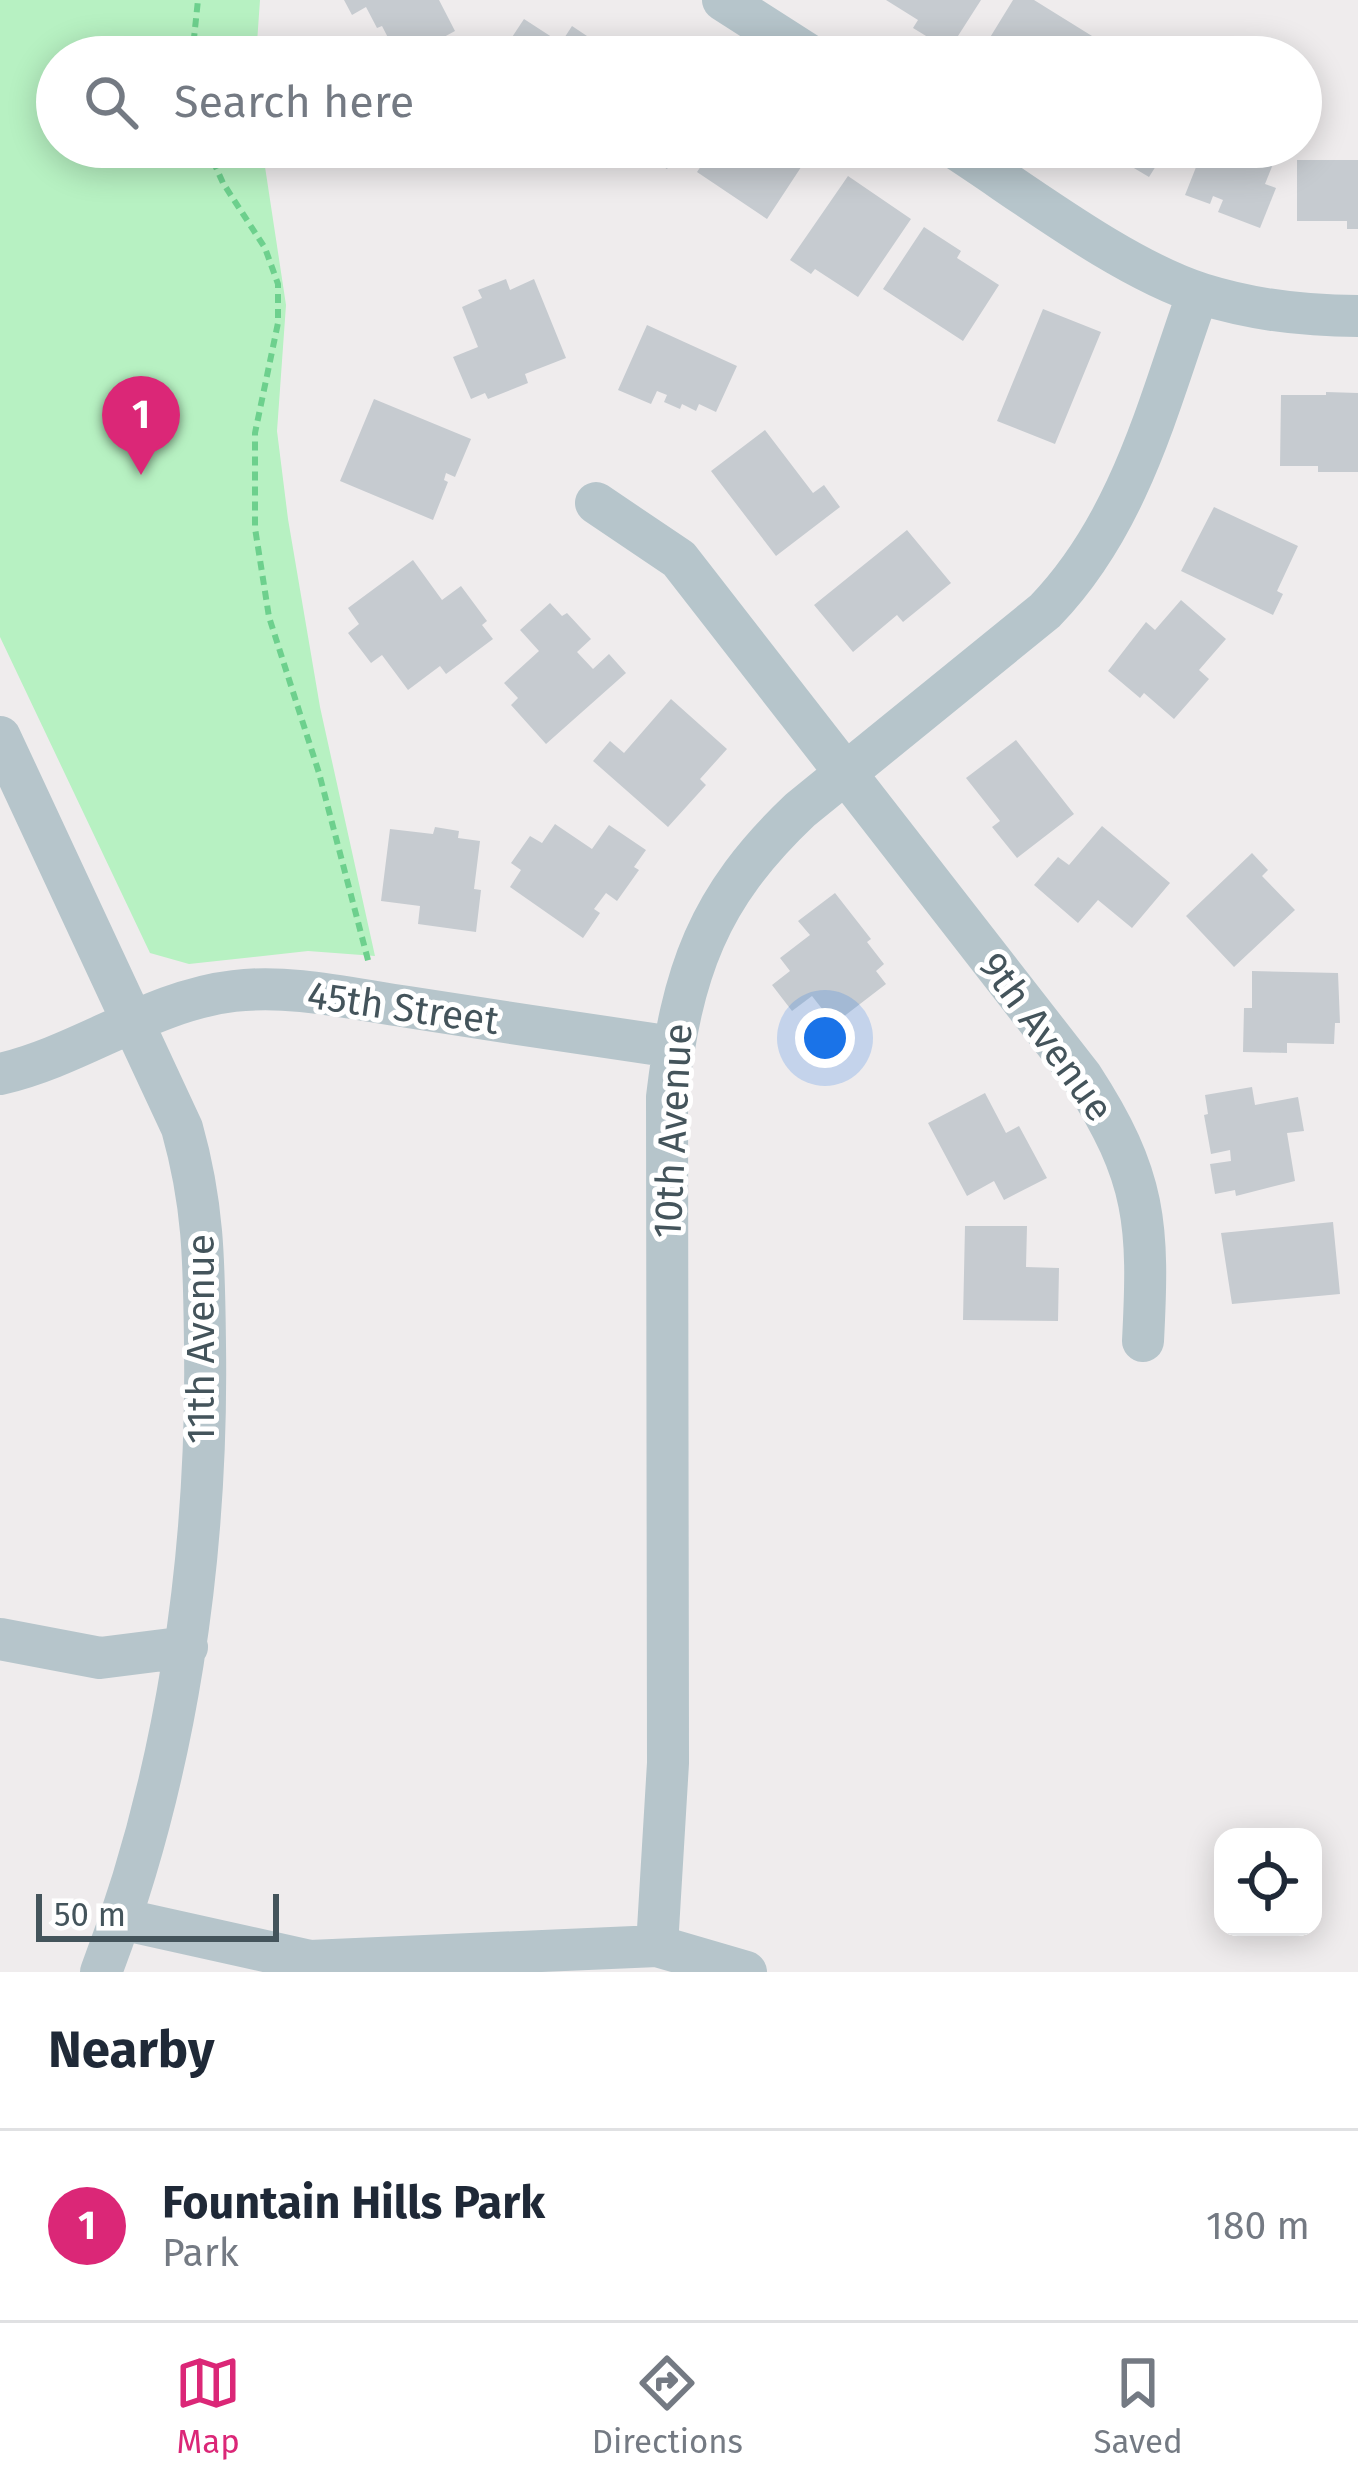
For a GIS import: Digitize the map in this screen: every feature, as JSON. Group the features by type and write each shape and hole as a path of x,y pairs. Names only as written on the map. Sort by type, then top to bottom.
{"street":[{"path":"723,0 779,36"},
{"path":"986,168 1136,264 1198,293 1269,311 1358,316"},
{"name":"10th Avenue","path":"657,1946 668,1763 667,1097 683,992 704,935 734,881 768,840 1045,611 1072,582 1120,507 1198,293"},
{"name":"9th Avenue","path":"596,503 679,559 1082,1076 1111,1121 1144,1214 1143,1341"},
{"name":"11th Avenue","path":"0,737 182,1127 198,1187 203,1240 206,1414 187,1647 121,1919 101,1972"},
{"name":"45th Street","path":"0,1074 35,1066 194,998 235,991 274,990 673,1047"},
{"path":"0,1639 100,1658 187,1647"},
{"path":"121,1919 310,1961 657,1946 746,1972"}],"path":[{"path":"194,36 198,0"},
{"path":"216,168 265,248 278,284 278,323 255,434 255,528 269,617 307,732 369,964"}],"green space":[{"path":"0,0 260,0 257,36 36,36 36,168 265,168 286,305 277,431 288,519 320,707 375,956 308,951 189,964 150,953 0,637"}],"building":[{"path":"344,0 439,0 455,31 446,36 387,36 366,7 352,15"},
{"path":"886,0 981,0 958,36 926,36 913,28 918,20"},
{"path":"1013,0 1034,0 1092,36 991,36"},
{"path":"524,19 550,36 513,36"},
{"path":"572,26 587,36 566,36"},
{"path":"1322,160 1358,160 1358,229 1347,229 1347,221 1297,221 1297,168 1322,168"},
{"path":"700,168 800,168 767,219 697,172"},
{"path":"1134,168 1155,168 1149,177"},
{"path":"1196,168 1271,168 1265,184 1276,188 1260,228 1218,212 1223,200 1213,196 1210,204 1185,195"},
{"path":"848,176 911,219 858,297 815,269 811,274 790,260"},
{"path":"924,227 961,251 957,258 999,285 963,341 883,289"},
{"path":"506,279 510,290 534,279 566,358 525,374 528,383 488,399 485,393 471,399 453,357 478,347 462,307 482,298 478,290"},
{"path":"1043,309 1101,332 1055,444 997,421"},
{"path":"647,325 737,366 716,412 699,404 696,411 682,404 680,409 664,402 667,395 657,391 651,404 618,390"},
{"path":"1358,393 1358,472 1280,466 1281,395"},
{"path":"374,399 471,439 455,477 446,473 448,482 433,520 340,481"},
{"path":"765,430 813,493 824,485 840,507 776,556 711,471"},
{"path":"1214,507 1298,546 1277,591 1283,594 1273,615 1181,571"},
{"path":"907,530 951,583 903,622 897,615 853,652 814,605"},
{"path":"413,560 442,600 461,586 487,621 482,625 493,639 446,674 440,666 408,690 382,655 371,663 348,633 359,624 348,608"},
{"path":"1181,600 1226,639 1199,670 1209,679 1174,719 1108,671 1146,622 1155,630"},
{"path":"550,603 562,616 567,613 591,639 577,652 593,669 609,654 626,673 546,744 511,705 518,698 504,683 539,651 520,630"},
{"path":"671,699 727,749 700,779 706,785 668,827 593,761 610,741 624,753"},
{"path":"1016,740 1074,814 1017,858 992,827 1000,821 966,778"},
{"path":"555,824 592,849 609,825 646,850 634,867 639,870 617,901 606,893 594,909 600,913 583,938 510,887 521,870 511,863 530,836 542,843"},
{"path":"1102,826 1170,883 1132,928 1098,900 1078,923 1034,885 1058,857 1069,865"},
{"path":"435,827 459,831 458,838 480,841 474,889 481,890 476,932 418,924 420,906 381,901 390,829 433,834"},
{"path":"1252,853 1268,870 1262,876 1295,910 1234,967 1186,916"},
{"path":"835,893 871,939 867,942 884,964 876,971 886,984 834,1024 812,996 792,1011 772,985 790,971 780,958 810,935 798,921"},
{"path":"1252,971 1338,973 1340,1023 1335,1023 1334,1044 1287,1043 1287,1053 1243,1052 1244,1008 1252,1008"},
{"path":"1252,1087 1255,1105 1298,1097 1304,1131 1287,1133 1295,1181 1236,1196 1235,1190 1215,1194 1210,1164 1231,1161 1230,1150 1211,1154 1205,1095"},
{"path":"985,1093 1006,1133 1019,1126 1047,1178 1004,1200 994,1181 967,1196 928,1123"},
{"path":"1333,1222 1340,1294 1232,1304 1221,1233"},
{"path":"965,1226 1027,1226 1026,1267 1059,1268 1058,1321 963,1320"}],"place":[{"name":"Fountain Hills Park","path":"141,475"}]}
